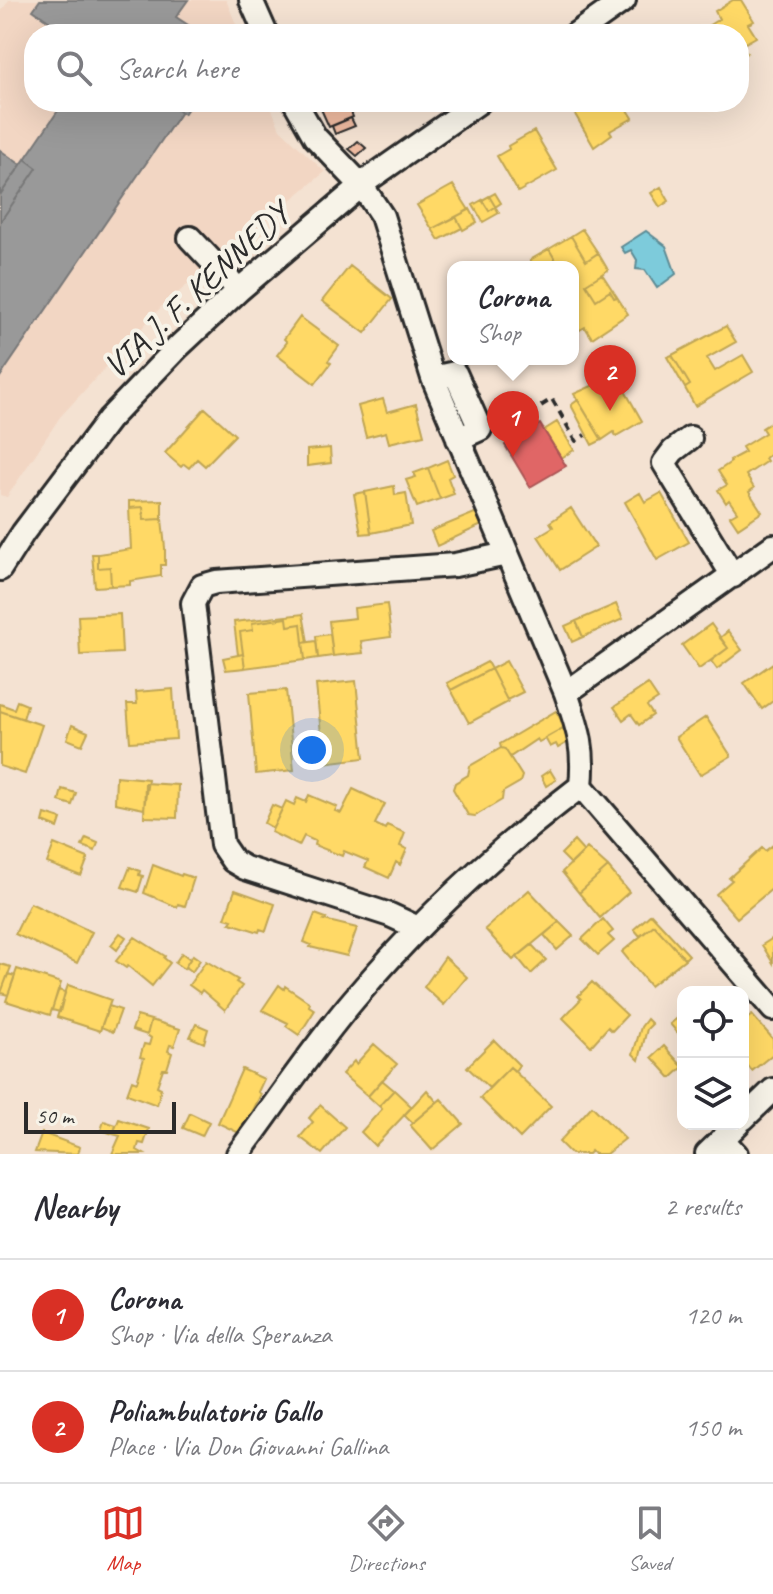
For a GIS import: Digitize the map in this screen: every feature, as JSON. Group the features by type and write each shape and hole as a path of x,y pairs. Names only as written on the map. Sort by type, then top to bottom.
{"street":[{"path":"251,0 262,24"},
{"path":"590,24 624,0"},
{"path":"301,112 315,137 362,186 382,216 433,378 566,693 581,738 581,786 773,1009"},
{"name":"VIA J. F. KENNEDY","path":"0,569 23,533 109,419 177,348 239,290 362,186 465,112"},
{"path":"190,238 239,290"},
{"path":"690,438 673,451 664,463 733,576"},
{"path":"566,693 773,546"},
{"path":"418,928 390,915 245,868 227,854 222,845 193,603 202,586 216,582 455,565 507,554"},
{"path":"238,1154 353,1001 418,928 544,813 581,786"},
{"path":"749,1113 773,1090"}],"path":[{"path":"505,428 552,399 576,441 585,435"}],"shaded area":[{"path":"9,0 226,0 236,24 24,24 24,112 273,112 280,129 325,172 163,305 60,417 7,497 0,495 0,13"}],"water":[{"path":"646,231 666,246 676,274 657,288 645,270 636,269 637,260 631,250 625,253 621,247"}],"building: Homes":[{"path":"733,0 741,0 754,21 748,24 711,24 719,19 715,11"},
{"path":"749,26 756,37 749,41"},
{"path":"574,112 629,112 633,118 610,131 612,134 594,147"},
{"path":"534,131 557,170 518,192 497,156"},
{"path":"453,185 469,210 432,229 417,205"},
{"path":"661,187 669,201 660,207 651,193"},
{"path":"495,193 501,203 489,211 482,200"},
{"path":"489,196 499,213 483,222 473,205"},
{"path":"470,209 477,222 463,230 456,217"},
{"path":"456,217 462,228 439,240 432,229"},
{"path":"582,229 598,253 586,261 571,236"},
{"path":"571,236 586,261 598,253 608,270 586,284 596,300 610,291 628,314 592,338 585,327 579,330 579,261 556,261 549,249"},
{"path":"549,249 556,261 531,261"},
{"path":"350,266 392,299 365,333 322,301"},
{"path":"602,274 617,297 614,298 610,291 596,300 586,284"},
{"path":"300,317 339,346 315,384 277,355"},
{"path":"726,326 736,342 707,358 715,371 743,355 753,372 695,406 685,388 690,385 672,355"},
{"path":"672,355 690,385 685,388 667,357"},
{"path":"616,375 642,421 602,440 574,394"},
{"path":"383,399 387,412 416,404 424,435 389,443 386,432 366,437 358,406"},
{"path":"578,400 602,440 592,445 571,405"},
{"path":"205,408 235,435 205,466 197,459 189,468 184,464 181,467 165,453"},
{"path":"773,421 773,453 765,458 767,461 746,475 754,488 749,492 762,512 738,528 730,516 737,512 729,500 726,503 718,490 727,485 718,471 745,452 742,447 765,433 762,428"},
{"path":"557,422 574,450 561,458 544,430"},
{"path":"330,448 331,463 307,466 307,450"},
{"path":"447,460 453,475 448,478 454,494 440,499 428,468"},
{"path":"428,468 440,499 417,507 406,480"},
{"path":"394,486 395,495 406,493 411,525 371,533 365,492"},
{"path":"365,492 371,533 361,534 354,494"},
{"path":"640,493 645,502 661,493 689,542 657,560 625,502"},
{"path":"162,500 162,519 144,520 143,507 129,508 129,501"},
{"path":"143,507 144,520 162,519 165,565 161,565 161,576 130,581 130,585 111,586 110,567 98,568 98,554 131,549 129,508"},
{"path":"571,508 596,547 560,570 538,536 553,527 550,522"},
{"path":"477,512 482,525 437,546 431,531"},
{"path":"92,554 98,554 98,568 110,567 111,586 95,587"},
{"path":"387,604 391,637 361,641 363,653 333,656 329,621 355,618 354,608"},
{"path":"616,604 623,619 583,637 576,621"},
{"path":"120,614 122,653 80,655 78,616"},
{"path":"303,614 308,642 303,643 301,624 288,626 287,618 252,623 253,630 240,632 243,654 238,655 234,622"},
{"path":"287,618 288,626 301,624 305,660 245,668 240,632 253,630 252,623"},
{"path":"576,621 583,637 572,642 565,626"},
{"path":"711,624 728,648 699,669 682,645"},
{"path":"728,631 742,650 717,669 711,661 728,648 720,638"},
{"path":"330,634 333,656 318,658 316,636"},
{"path":"316,641 318,658 305,660 303,643"},
{"path":"243,654 245,668 226,670 223,658"},
{"path":"506,661 523,692 507,700 491,669"},
{"path":"487,662 491,669 451,690 447,683"},
{"path":"773,663 773,701 762,709 744,683"},
{"path":"491,669 508,702 469,723 451,690"},
{"path":"356,681 364,758 324,763 316,685"},
{"path":"648,684 658,699 647,706 653,715 639,725 631,714 623,720 614,707"},
{"path":"173,689 176,739 130,742 127,704 137,704 136,692"},
{"path":"286,690 294,770 256,774 249,693"},
{"path":"17,701 27,705 23,719 0,711 0,704 14,709"},
{"path":"0,711 42,725 25,774 0,766"},
{"path":"556,711 565,727 539,742 537,739 510,757 501,748 500,744"},
{"path":"706,717 731,756 700,775 676,737"},
{"path":"72,725 88,732 82,745 67,739"},
{"path":"563,728 568,742 558,748 556,744 550,747 545,738"},
{"path":"501,748 505,749 522,776 520,782 503,792 502,800 475,816 468,815 453,789 455,783 468,775 470,766"},
{"path":"550,770 556,780 546,786 541,776"},
{"path":"116,776 148,779 144,809 115,803"},
{"path":"145,783 178,785 177,818 144,817"},
{"path":"62,789 76,793 72,805 59,801"},
{"path":"353,789 385,804 375,824 385,829 387,825 405,833 400,846 407,849 400,865 396,862 389,878 365,867 368,861 344,851 342,856 314,845 315,841 304,836 299,846 271,832 286,801 294,805 297,798 306,802 309,795 337,807 335,811 341,813"},
{"path":"272,805 282,809 273,828 264,823"},
{"path":"45,814 61,819 58,828 43,822"},
{"path":"86,838 98,843 95,851 82,846"},
{"path":"574,841 584,852 571,864 561,854"},
{"path":"54,844 88,858 81,876 47,863"},
{"path":"773,845 773,888 737,918 716,894 762,848 765,851"},
{"path":"587,848 608,867 579,893 562,872"},
{"path":"153,865 194,878 185,906 178,904 177,907 144,893"},
{"path":"130,867 140,871 139,875 143,876 138,892 122,887"},
{"path":"608,867 629,892 600,918 579,893"},
{"path":"235,890 275,904 266,931 260,929 259,932 230,923 232,920 225,918"},
{"path":"529,890 559,922 513,960 485,929"},
{"path":"30,903 92,932 77,963 15,934"},
{"path":"315,914 326,918 324,920 357,928 347,956 310,947 304,942"},
{"path":"651,914 689,955 685,959 654,925 640,936 634,929"},
{"path":"603,919 613,931 608,935 614,941 598,955 582,939"},
{"path":"559,922 573,936 557,950 544,935"},
{"path":"654,925 685,959 650,986 622,952"},
{"path":"120,933 126,937 117,950 111,945"},
{"path":"135,937 165,956 170,963 152,986 128,966 126,968 116,961"},
{"path":"773,938 773,963 762,945"},
{"path":"532,945 546,960 531,974 517,957"},
{"path":"182,953 190,959 184,969 175,963"},
{"path":"193,955 200,960 192,972 185,967"},
{"path":"445,957 467,977 444,1005 424,987"},
{"path":"206,961 238,980 236,982 242,986 225,1010 202,990 200,993 189,985"},
{"path":"0,964 11,967 0,995"},
{"path":"17,969 61,983 50,1015 6,1001"},
{"path":"8,974 15,976 8,995 1,993"},
{"path":"592,982 627,1015 612,1031 608,1027 591,1046 563,1018"},
{"path":"68,985 111,1000 100,1031 57,1017"},
{"path":"279,985 310,1003 309,1006 315,1010 299,1035 286,1026 288,1023 262,1010"},
{"path":"58,990 65,992 60,1012 52,1010"},
{"path":"109,1006 121,1010 113,1032 101,1027"},
{"path":"752,1015 773,1039 773,1054 752,1071 749,1067 749,1017"},
{"path":"137,1016 151,1020 147,1035 132,1030"},
{"path":"677,1018 677,1032 670,1024"},
{"path":"647,1019 652,1024 647,1029 639,1060 633,1054 641,1027"},
{"path":"151,1020 180,1029 174,1046 170,1045 168,1051 172,1053 167,1069 163,1069 157,1086 161,1088 157,1105 127,1094 132,1080 137,1082 144,1058 140,1057 144,1044 149,1045 151,1038 147,1035"},
{"path":"196,1024 208,1029 204,1043 190,1037"},
{"path":"494,1040 519,1065 515,1071 510,1067 489,1088 467,1067"},
{"path":"374,1044 397,1064 368,1096 342,1074"},
{"path":"664,1046 677,1060 677,1072 671,1078 652,1057"},
{"path":"510,1067 551,1106 520,1138 480,1098"},
{"path":"242,1069 264,1079 258,1092 261,1094 239,1133 218,1123"},
{"path":"382,1080 394,1090 379,1106 368,1096"},
{"path":"394,1090 412,1107 375,1146 361,1132"},
{"path":"427,1090 437,1102 412,1123 404,1115"},
{"path":"441,1099 463,1124 432,1150 410,1125"},
{"path":"320,1105 345,1127 322,1154 300,1137 313,1122 309,1118"},
{"path":"592,1106 625,1139 606,1154 591,1151 588,1154 571,1154 559,1142"},
{"path":"190,1113 209,1122 202,1136 183,1128"},
{"path":"119,1119 149,1129 144,1144 139,1143 137,1150 144,1154 112,1154 120,1136 113,1134"},
{"path":"104,1121 116,1125 113,1134 101,1130"},
{"path":"42,1133 80,1147 78,1154 35,1152"}],"building: Shops":[{"path":"540,424 566,466 530,487 505,445"}],"building: Industry":[{"path":"40,0 188,0 176,17 187,24 53,24 33,10"},
{"path":"57,112 181,112 0,377 0,222 37,168 25,159"},
{"path":"0,150 21,165 0,195"},
{"path":"25,159 37,168 0,222 0,195"}],"building: Other":[{"path":"322,112 351,112 353,117 329,127"},
{"path":"351,118 355,126 335,134 332,126"},
{"path":"358,141 366,148 357,156 349,149"}],"place":[{"name":"Poliambulatorio Gallo","path":"610,411"},
{"name":"Corona","path":"513,457"}]}
